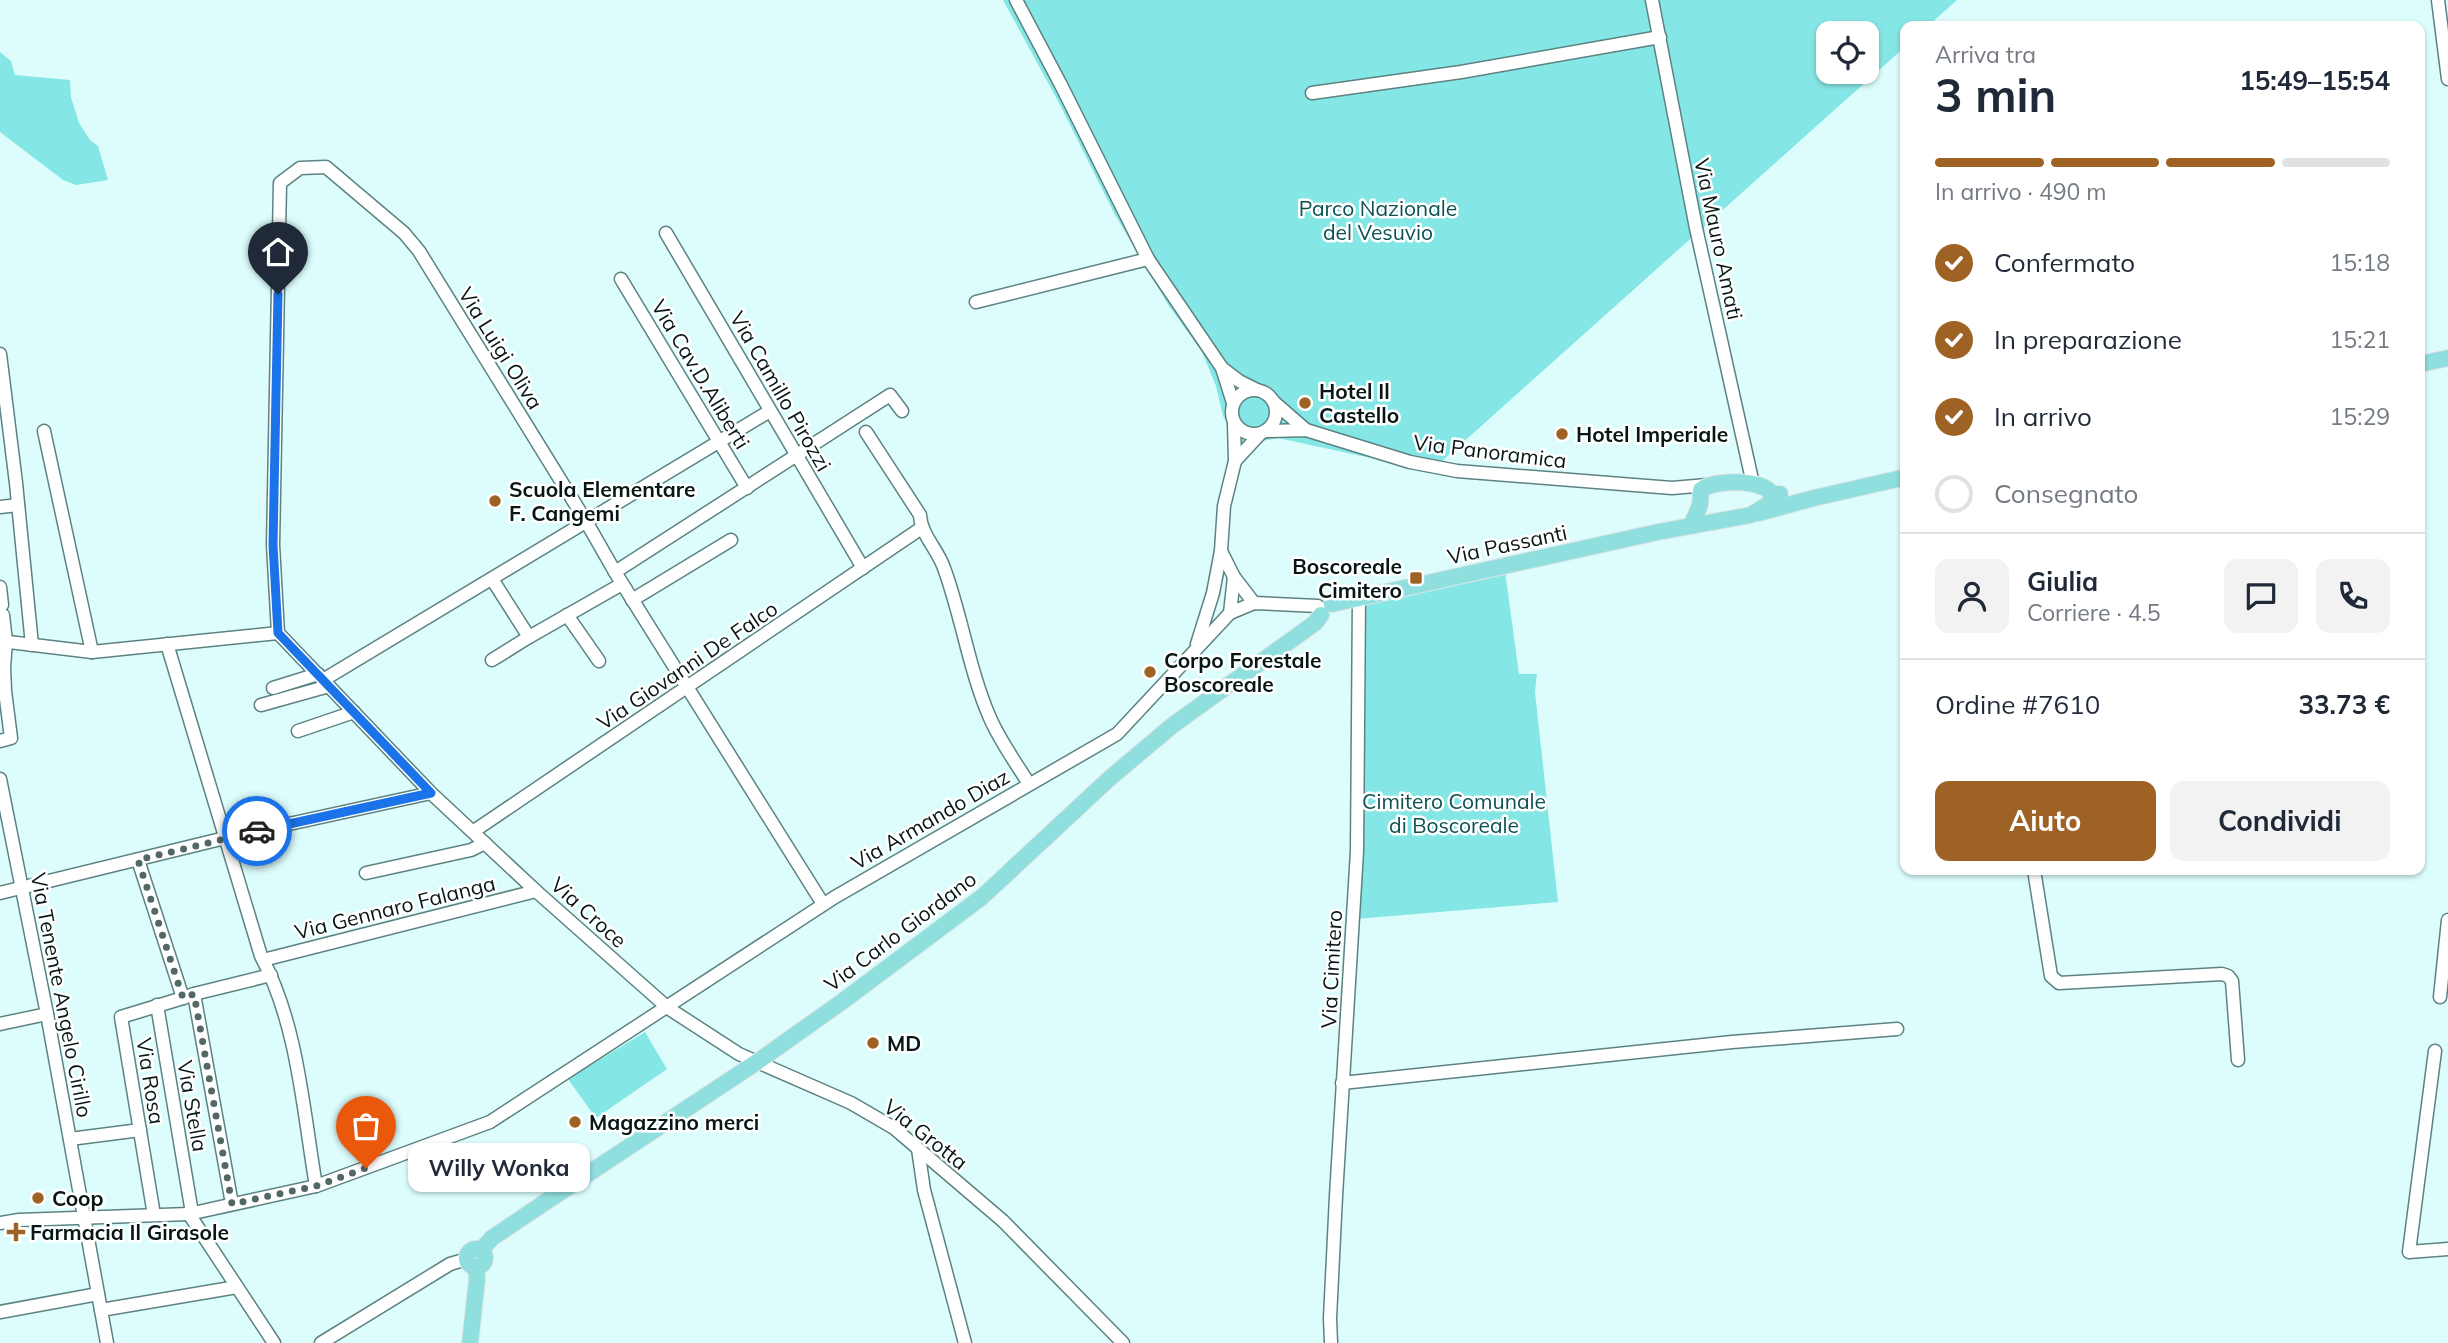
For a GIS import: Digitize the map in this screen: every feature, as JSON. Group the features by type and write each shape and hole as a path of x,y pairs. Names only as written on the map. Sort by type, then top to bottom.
{"main road":[{"path":"2425,363 2448,358"},
{"name":"Via Passanti","path":"1324,609 1359,597 1751,515 1900,478"},
{"name":"Via Passanti","path":"1702,496 1715,482 1753,484 1769,488 1772,494 1814,498"},
{"path":"1751,515 1770,503 1772,494"},
{"path":"1702,496 1710,515 1732,519"},
{"path":"1691,526 1702,496"},
{"name":"Via Carlo Giordano","path":"475,1259 492,1238 757,1062 982,897 1110,778 1173,724 1315,623 1324,609"},
{"path":"470,1343 477,1280 475,1259"}],"street":[{"name":"Via Panoramica","path":"1016,0 1148,259 1222,368 1233,403 1231,417 1234,424 1235,461"},
{"name":"Via Mauro Amati","path":"1652,0 1696,228 1753,484"},
{"path":"2438,0 2448,79"},
{"path":"1312,93 1461,72 1660,37"},
{"name":"Via Luigi Oliva","path":"278,633 273,545 280,183 300,168 326,167 404,233 419,251 632,600 823,904"},
{"name":"Via Camillo Pirozzi","path":"666,233 863,568"},
{"path":"976,302 1148,259"},
{"name":"Via Cav.D.Aliberti","path":"621,279 747,488"},
{"path":"0,355 32,645"},
{"name":"Via Panoramica","path":"1222,368 1239,381 1271,397 1275,404 1307,430"},
{"path":"1233,403 1243,392 1258,390"},
{"path":"492,660 567,615 747,488 890,395 902,411"},
{"path":"1235,461 1276,418 1275,404"},
{"path":"261,705 324,680 770,411"},
{"name":"Via Panoramica","path":"1234,424 1245,433 1307,430 1410,461 1457,471 1672,488 1702,496"},
{"path":"44,431 92,652"},
{"path":"866,432 920,515 920,529 934,545 944,567 970,659 991,719 1029,784"},
{"name":"Via Armando Diaz","path":"1196,648 1213,593 1221,551 1224,506 1235,461"},
{"path":"0,507 18,505"},
{"name":"Via Giovanni De Falco","path":"474,831 920,529"},
{"path":"632,600 731,540"},
{"path":"1221,551 1234,577 1254,603"},
{"path":"1230,613 1234,577"},
{"path":"492,579 528,637"},
{"path":"0,587 10,738 0,741"},
{"path":"1213,593 1230,613"},
{"name":"Via Cimitero","path":"1331,1343 1331,1290 1357,851 1359,597"},
{"name":"Via Passanti","path":"1230,613 1254,603 1324,609"},
{"name":"Via Armando Diaz","path":"0,1223 190,1213 316,1186 490,1122 668,1008 823,904 1117,734 1230,613"},
{"path":"567,615 599,661"},
{"path":"3,641 92,652 278,633"},
{"name":"Via Croce","path":"278,633 431,793 668,1008"},
{"path":"167,644 262,960 271,975 293,1051 316,1186"},
{"path":"273,688 324,680"},
{"path":"298,731 354,712"},
{"name":"Via Tenente Angelo Cirillo","path":"0,779 5,830 22,887 107,1343"},
{"path":"0,894 225,838 431,793"},
{"path":"366,873 471,850 485,843"},
{"path":"138,860 188,996 232,1204"},
{"path":"2035,875 2044,938 2054,981 2059,983 2222,974 2228,976 2232,981 2238,1060"},
{"name":"Via Gennaro Falanga","path":"262,960 536,891"},
{"path":"2440,997 2448,920"},
{"name":"Via Rosa","path":"154,1215 121,1017 188,996 271,975"},
{"name":"Via Stella","path":"157,1005 190,1213"},
{"name":"Via Grotta","path":"668,1008 739,1054 851,1103 894,1128 1003,1221 1123,1343"},
{"path":"0,1024 47,1014"},
{"path":"1342,1083 1732,1042 1897,1029"},
{"path":"2435,1051 2409,1252 2448,1248"},
{"path":"70,1139 139,1130"},
{"path":"918,1149 924,1190 965,1343"},
{"path":"190,1213 274,1343"},
{"path":"321,1343 450,1264 475,1259"},
{"path":"101,1310 237,1287"},
{"path":"0,1312 98,1294"}],"green space":[{"name":"Parco Nazionale del Vesuvio","path":"1003,0 1957,0 1934,21 1900,21 1900,51 1879,70 1879,21 1816,21 1816,84 1864,84 1431,471 1278,438 1246,444 1235,438 1223,416 1216,386 1202,352 1169,306 1114,213"},
{"path":"0,52 11,61 15,75 70,80 71,97 79,123 90,140 98,146 108,180 76,185 63,180 0,132"},
{"name":"Cimitero Comunale di Boscoreale","path":"1505,571 1519,674 1537,674 1535,692 1558,902 1356,919 1361,603"},
{"path":"645,1032 667,1069 596,1118 568,1079"}],"way so far":[{"path":"257,831 138,860 183,998 194,994 232,1204 316,1186 366,1168"}],"place":[{"name":"Hotel Il Castello","path":"1305,403"},
{"name":"Hotel Imperiale","path":"1562,434"},
{"name":"Scuola Elementare F. Cangemi","path":"495,501"},
{"name":"Boscoreale Cimitero","path":"1416,578"},
{"name":"Corpo Forestale Boscoreale","path":"1150,672"},
{"name":"MD","path":"873,1043"},
{"name":"Magazzino merci","path":"575,1122"},
{"name":"Willy Wonka","path":"366,1168"},
{"name":"Coop","path":"38,1198"},
{"name":"Farmacia Il Girasole","path":"16,1232"}],"route":[{"path":"257,831 431,793 278,633 273,545 278,294"}]}
